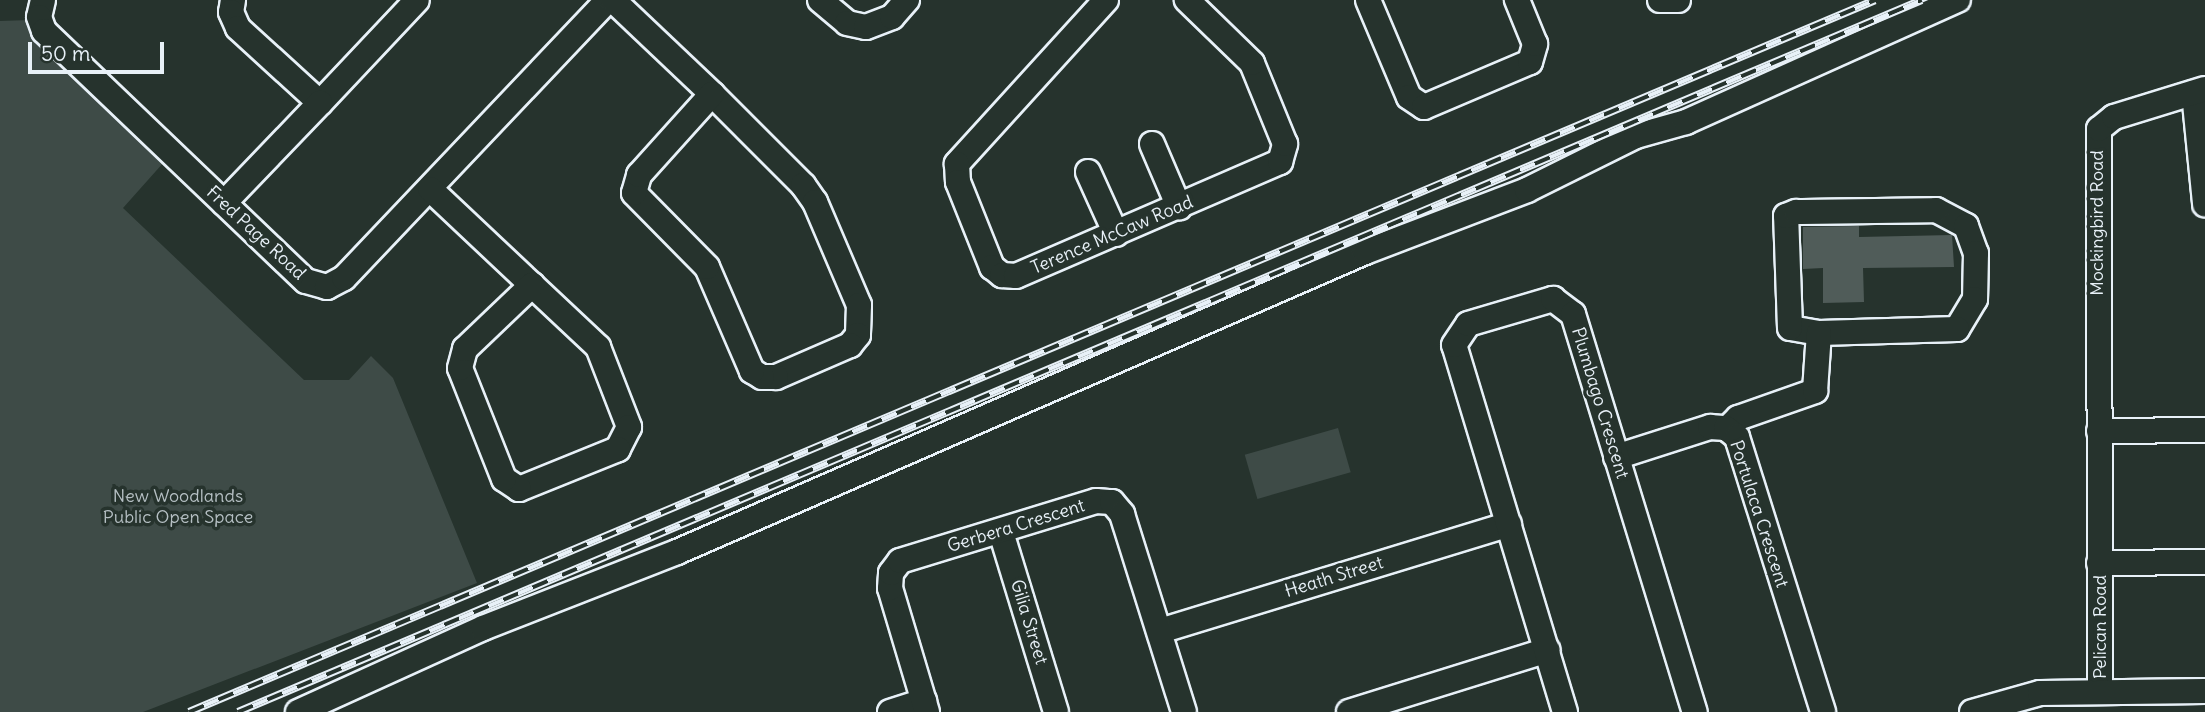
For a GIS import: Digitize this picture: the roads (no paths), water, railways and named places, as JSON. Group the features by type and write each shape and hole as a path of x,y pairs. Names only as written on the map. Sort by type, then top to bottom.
{"street":[{"name":"Fred Page Road","path":"43,0 39,17 44,31 306,281 327,287 344,278 608,0"},
{"path":"233,0 232,12 238,27 320,103"},
{"path":"224,203 418,0"},
{"path":"613,0 712,94 810,192 859,305 858,335 850,345 776,377 762,377 752,371 707,267 634,193 639,174 712,94"},
{"path":"820,0 847,23 866,27 892,17 907,0"},
{"name":"Terence McCaw Road","path":"1106,0 962,155 956,170 992,267 1002,275 1016,276 1276,165 1285,151 1252,63 1187,0"},
{"path":"1368,0 1409,97 1429,107 1530,62 1535,44 1517,0"},
{"path":"1660,0 1678,0"},
{"path":"298,712 483,628 751,520 1365,252 1527,190 1636,136 1686,122 1958,0"},
{"path":"2200,91 2205,204"},
{"name":"Mockingbird Road","path":"2099,431 2099,129 2114,117 2200,91"},
{"path":"1152,144 1179,207"},
{"path":"1088,172 1116,234"},
{"path":"430,189 598,347 629,427 618,449 519,489 504,479 460,368 466,349 532,285"},
{"path":"1936,210 1966,226 1976,253 1976,289 1971,312 1957,329 1819,333 1794,332 1788,324 1784,222 1790,213 1936,210"},
{"name":"Plumbago Crescent","path":"1565,712 1454,345 1468,324 1545,300 1567,306 1695,712"},
{"path":"1727,429 1738,418 1815,391 1819,333"},
{"name":"Portulaca Crescent","path":"1616,457 1710,427 1727,429 1737,437 1823,712"},
{"path":"2099,431 2205,430"},
{"name":"Pelican Road","path":"1972,712 2028,695 2100,692 2099,431"},
{"name":"Gerbera Crescent","path":"926,707 890,588 891,573 900,561 1096,501 1112,502 1122,514 1184,712"},
{"name":"Heath Street","path":"1160,631 1509,524"},
{"name":"Gilia Street","path":"1001,532 1056,712"},
{"path":"2099,563 2205,562"},
{"path":"1349,712 1548,650"},
{"path":"2100,692 2205,691"},
{"path":"890,712 926,707"}],"railway":[{"path":"189,712 1875,0"},
{"path":"238,712 1922,0"}],"park label":[{"name":"New Woodlands Public Open Space","path":"178,507"}]}
